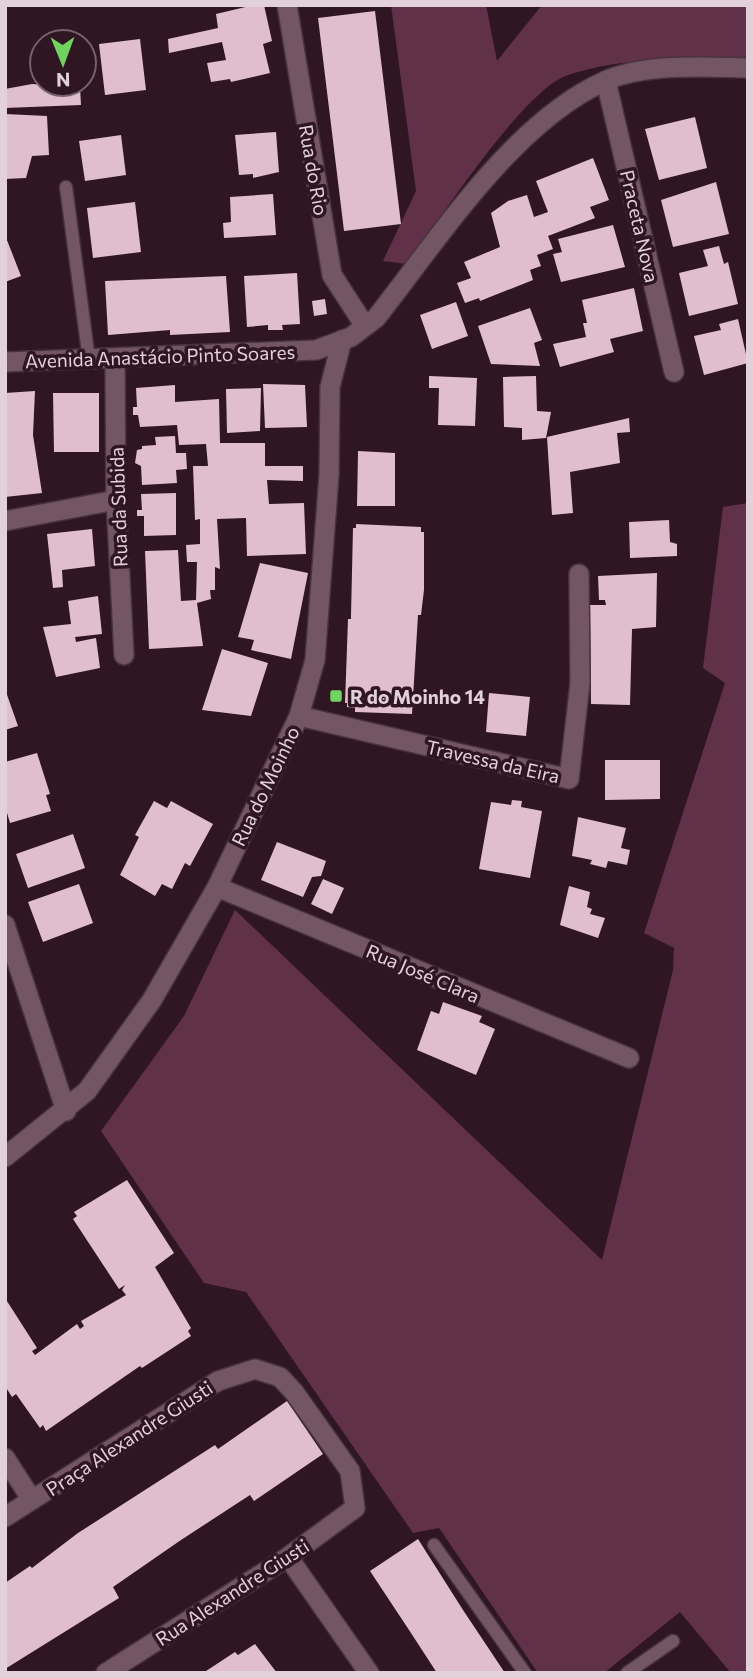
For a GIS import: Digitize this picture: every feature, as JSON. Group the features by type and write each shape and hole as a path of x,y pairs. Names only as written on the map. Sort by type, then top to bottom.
{"street":[{"name":"Rua do Rio","path":"287,5 332,275 365,326"},
{"name":"Avenida Anastácio Pinto Soares","path":"5,362 293,352 316,350 342,340 376,318 502,161 550,114 606,81 656,69 747,71"},
{"name":"Praceta Nova","path":"606,81 674,372"},
{"name":"Rua do Moinho","path":"5,1157 66,1111 87,1091 152,1000 217,887 299,716 315,660 329,475 330,387 342,340"},
{"name":"Rua da Subida","path":"115,359 116,500 124,655"},
{"path":"5,521 116,500"},
{"name":"Travessa da Eira","path":"299,716 569,779 580,683 579,574"},
{"name":"Rua José Clara","path":"217,887 629,1058"},
{"path":"5,925 66,1111"},
{"name":"Praça Alexandre Giusti","path":"5,1517 218,1381 255,1369 280,1377 294,1392 350,1471 355,1508"},
{"name":"Praça Alexandre Giusti","path":"5,1458 32,1500"},
{"name":"Rua Alexandre Giusti","path":"106,1673 288,1557 355,1508"},
{"path":"288,1557 369,1673"}],"lane":[{"path":"66,187 89,360"},
{"path":"434,1545 525,1673"},
{"path":"626,1673 673,1641"}],"shaded area":[{"path":"391,5 486,5 497,61 542,5 748,5 748,58 680,59 612,65 568,75 550,85 528,105 482,159 407,264 383,261 416,191"},
{"path":"748,503 748,1673 731,1673 680,1612 604,1673 538,1673 439,1528 413,1533 246,1292 204,1283 101,1131 184,1016 235,910 602,1260 673,970 674,948 644,933 725,683 703,668 723,507"}],"building":[{"path":"264,5 272,41 263,44 270,73 231,82 230,79 211,82 207,63 226,60 222,42 169,53 168,39 218,28 216,14"},
{"path":"375,11 401,224 344,231 318,18"},
{"path":"140,39 146,90 105,95 99,44"},
{"path":"28,85 28,98 81,98 81,105 5,108 5,89"},
{"path":"5,114 47,116 49,155 32,156 26,178 5,179"},
{"path":"695,117 707,168 659,180 645,129"},
{"path":"276,132 279,172 253,178 253,174 239,175 235,135"},
{"path":"121,135 126,175 85,181 79,141"},
{"path":"593,158 609,200 590,207 595,218 548,236 553,249 537,255 541,266 530,270 533,280 480,301 479,298 465,303 457,283 471,278 464,262 500,247 491,213 508,201 527,195 534,217 548,212 536,181"},
{"path":"716,182 729,234 673,247 661,200"},
{"path":"273,194 276,235 224,238 223,223 231,222 230,197"},
{"path":"135,202 141,252 93,258 87,208"},
{"path":"613,225 625,267 561,282 553,254 562,252 558,239"},
{"path":"5,235 21,276 5,282"},
{"path":"719,246 724,264 728,262 738,304 689,316 679,273 708,266 703,250"},
{"path":"297,273 300,324 282,325 283,330 268,330 268,325 247,327 244,276"},
{"path":"226,276 230,332 170,335 170,330 108,335 105,281"},
{"path":"634,288 643,331 610,339 614,352 560,367 553,344 586,337 583,323 587,323 582,300"},
{"path":"325,299 327,314 314,316 312,301"},
{"path":"456,302 468,336 432,349 420,315"},
{"path":"530,308 542,340 534,343 540,366 491,364 478,326"},
{"path":"738,319 748,363 704,375 694,336 721,330 719,324"},
{"path":"429,376 477,378 475,426 438,425 439,388 429,388"},
{"path":"536,376 537,411 551,412 546,438 522,440 522,428 504,427 503,377"},
{"path":"263,384 305,385 307,427 265,428"},
{"path":"175,385 175,402 219,399 220,443 265,443 265,466 303,466 303,481 267,480 269,504 304,503 306,554 247,556 246,518 217,519 220,569 215,567 215,590 210,590 211,599 197,603 203,646 149,649 145,551 178,550 181,601 196,600 197,562 187,562 186,545 200,544 200,519 195,520 193,466 208,466 206,444 179,445 177,425 140,427 138,415 133,415 133,407 137,407 136,388"},
{"path":"261,388 260,431 227,433 226,389"},
{"path":"35,391 33,435 42,493 5,497 5,393"},
{"path":"53,393 99,393 99,452 54,452"},
{"path":"629,418 630,432 617,433 620,463 570,472 573,513 552,515 547,437"},
{"path":"175,436 176,453 186,453 187,469 176,470 177,483 142,485 141,466 135,463 137,450 142,449 142,446 156,445 155,437"},
{"path":"358,451 395,453 395,506 357,506"},
{"path":"176,493 176,535 144,536 144,516 137,516 137,510 142,510 141,494"},
{"path":"669,520 670,542 677,544 677,556 630,558 629,522"},
{"path":"356,524 421,527 421,532 424,532 424,590 421,615 418,615 412,714 355,712 355,708 347,707 345,703 348,619 351,619 353,528 356,528"},
{"path":"92,529 95,566 62,570 63,587 53,588 47,534"},
{"path":"260,563 308,573 291,659 251,650 254,640 238,637"},
{"path":"657,573 656,627 632,629 630,705 591,704 590,605 606,605 605,600 599,600 598,576"},
{"path":"98,596 102,634 75,637 76,642 96,638 100,668 56,677 43,627 71,624 68,601"},
{"path":"222,649 268,663 251,716 202,710"},
{"path":"5,689 18,726 5,730"},
{"path":"489,693 530,697 526,736 486,732"},
{"path":"37,753 50,794 46,795 51,811 10,823 5,806 5,762"},
{"path":"605,760 660,760 660,799 605,800"},
{"path":"512,800 522,801 521,807 542,811 530,878 479,869 491,802 511,805"},
{"path":"154,801 167,808 171,801 213,824 190,866 185,863 172,889 162,884 155,896 120,875 139,837 135,835"},
{"path":"578,817 626,828 621,848 630,850 627,865 608,861 606,868 590,864 592,860 572,856"},
{"path":"73,834 85,868 28,888 16,854"},
{"path":"277,842 326,861 321,876 312,877 303,897 261,880"},
{"path":"323,879 344,888 332,914 311,904"},
{"path":"79,884 93,923 43,942 28,902"},
{"path":"569,886 590,892 587,907 592,909 590,914 605,918 598,938 560,925"},
{"path":"443,1002 482,1016 479,1022 495,1029 476,1075 417,1050 431,1011 439,1014"},
{"path":"127,1180 174,1253 155,1267 191,1328 188,1331 191,1336 142,1368 140,1366 46,1431 43,1425 40,1428 16,1394 12,1397 5,1386 5,1298 37,1348 32,1351 35,1355 77,1324 80,1329 84,1326 81,1321 126,1295 122,1290 125,1285 119,1289 73,1219 77,1216 74,1212"},
{"path":"287,1401 323,1454 254,1501 250,1495 181,1540 113,1587 119,1598 5,1669 5,1583 30,1566 32,1568 78,1533 215,1445 218,1449"},
{"path":"418,1539 505,1673 437,1673 370,1571"},
{"path":"255,1644 277,1673 203,1673 235,1652 238,1655"}],"place":[{"name":"R do Moinho 14","path":"336,696"}]}
